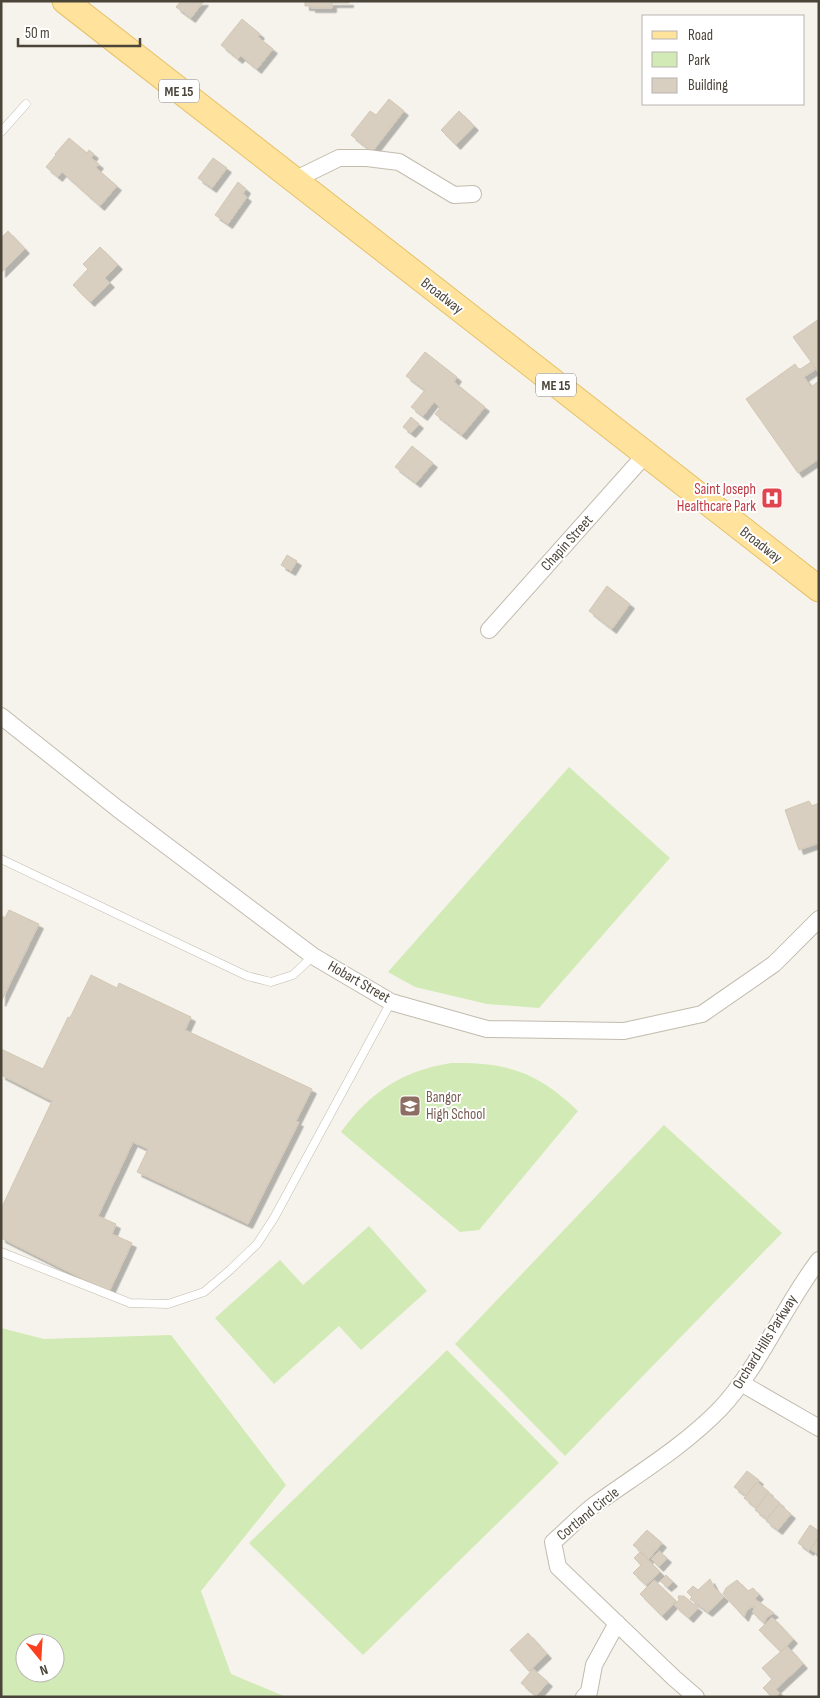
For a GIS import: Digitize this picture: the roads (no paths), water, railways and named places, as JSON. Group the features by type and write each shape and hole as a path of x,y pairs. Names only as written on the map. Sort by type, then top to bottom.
{"main road":[{"name":"Broadway","path":"65,1 819,589"}],"street":[{"path":"294,180 339,158 367,158 399,162 454,195 473,194"},
{"name":"Chapin Street","path":"489,630 646,455"},
{"name":"Hobart Street","path":"1,716 118,809 313,956 391,1002 487,1030 624,1031 702,1014 774,964 819,919"},
{"name":"Orchard Hills Parkway","path":"637,1476 690,1436 720,1408 742,1383 803,1280 819,1260"},
{"path":"742,1383 819,1428"},
{"name":"Cortland Circle","path":"637,1476 592,1507 554,1542 558,1567 696,1697"},
{"path":"584,1697 589,1692 594,1665 617,1624"}],"lane":[{"path":"1,132 26,104"},
{"path":"1,859 247,976 271,982 278,980 293,975 313,956"},
{"path":"1,1252 130,1303 168,1304 204,1292 257,1244 274,1218 391,1002"}],"place":[{"name":"Saint Joseph Healthcare Park","path":"772,498"},
{"name":"Bangor High School","path":"410,1106"}]}
